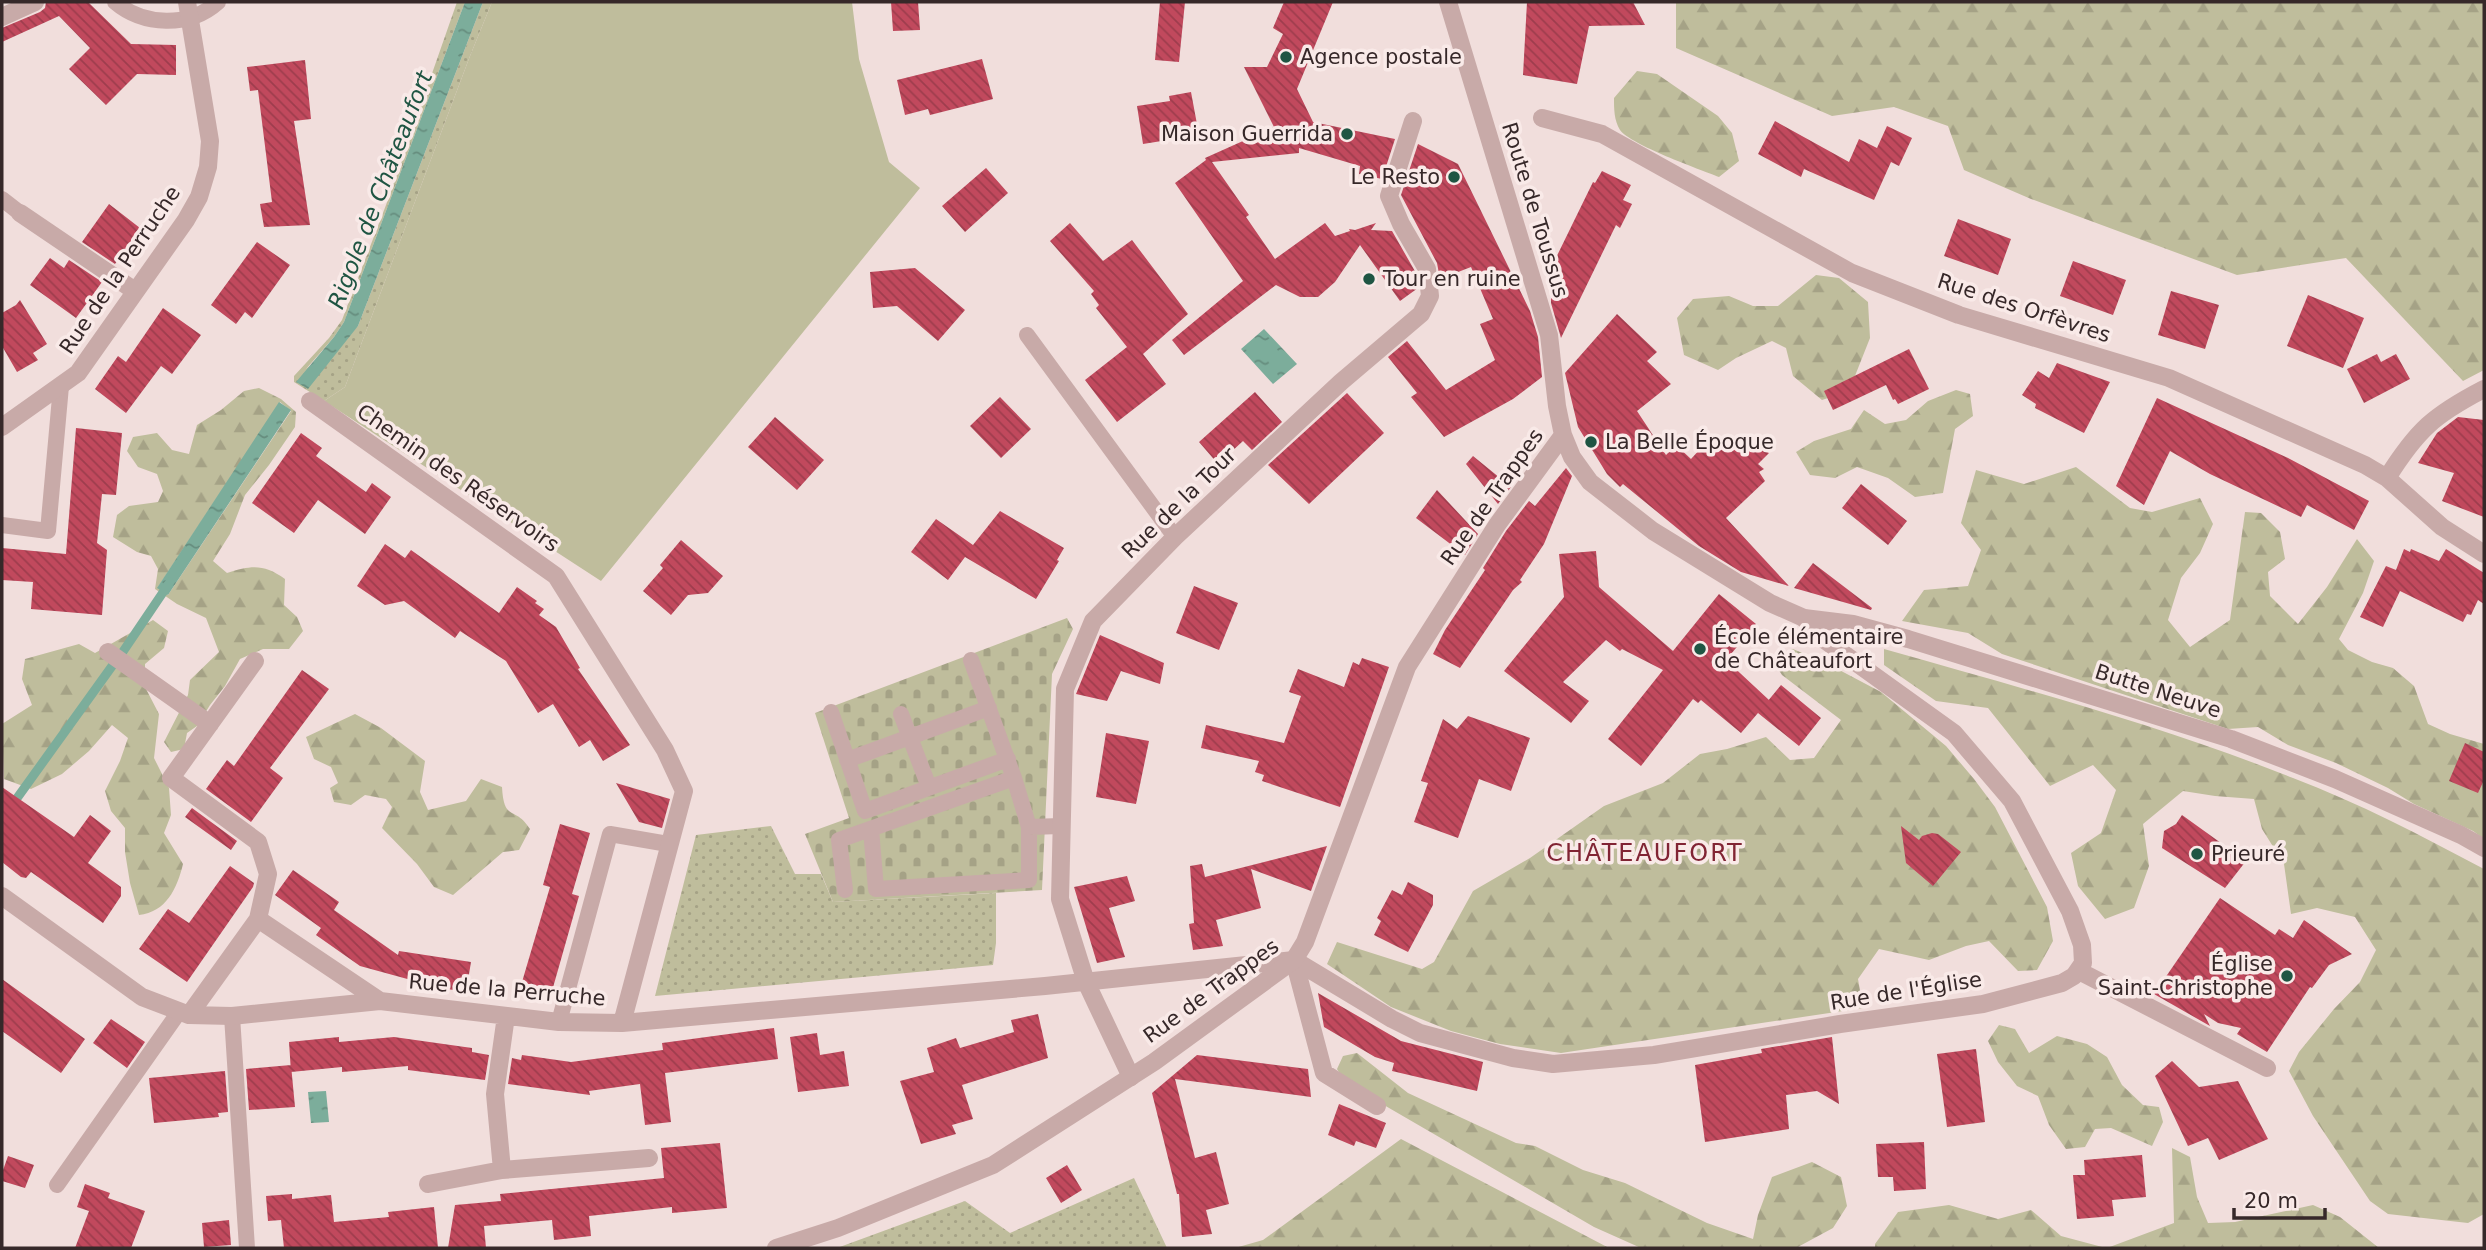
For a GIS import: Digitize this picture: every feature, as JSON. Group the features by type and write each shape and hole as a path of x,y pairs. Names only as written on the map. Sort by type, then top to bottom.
{"street":[{"path":"2,17 35,2"},
{"name":"Route de Toussus","path":"1448,2 1549,335 1557,406 1563,435 1572,457 1590,482 1646,525 1770,603 1804,618"},
{"name":"Rue de la Perruche","path":"2,427 78,373 199,197 208,167 210,141 188,10"},
{"name":"Rue des Orfèvres","path":"1542,118 1602,134 1852,273 1959,314 2169,378 2365,465 2387,478 2442,527 2484,554"},
{"name":"Rue de la Tour","path":"1131,1077 1086,982 1060,899 1065,689 1093,621 1175,537 1341,382 1421,314 1430,296 1427,269 1401,224 1389,196 1413,121"},
{"path":"20,213 135,291"},
{"path":"2387,478 2400,457 2434,418 2484,389"},
{"name":"Chemin des Réservoirs","path":"310,401 556,576 665,750 684,791 622,1023"},
{"name":"Rue de Trappes","path":"776,1248 838,1228 993,1165 1131,1077 1294,960 1305,942 1407,667 1497,525 1563,435"},
{"path":"1804,618 1819,636 1954,733 2012,801 2074,922 2083,955 2079,971 2267,1068"},
{"name":"Butte Neuve","path":"1804,618 1853,624 1908,639 2231,738 2348,785 2461,835 2484,848"},
{"path":"108,652 210,724"},
{"path":"184,1014 258,919 268,874 258,842 171,778 255,661"},
{"name":"Rue de la Perruche","path":"2,896 142,997 184,1014 232,1016 380,1000 506,1016 622,1023 1086,982"},
{"path":"258,919 380,1000"},
{"path":"1086,982 1294,960 1324,1073 1377,1106"},
{"name":"Rue de l'Église","path":"1294,960 1420,1033 1503,1056 1553,1064 1654,1055 1840,1024 1983,1004 2062,982 2079,971"},
{"path":"502,1170 495,1094 506,1016"},
{"path":"428,1184 502,1170 649,1158"}],"lane":[{"path":"115,2 123,9 144,18 166,21 188,10 210,8 218,2"},
{"path":"2,199 20,213"},
{"path":"1027,335 1175,537"},
{"path":"2,525 48,531 61,386"},
{"path":"871,829 876,889 1029,880 1029,827 1008,759 971,660"},
{"path":"847,760 989,708"},
{"path":"831,712 865,811 1008,759"},
{"path":"901,714 929,787"},
{"path":"845,890 839,840 1014,778"},
{"path":"1029,827 1062,826"},
{"path":"559,1021 610,834 668,844"},
{"path":"57,1185 184,1014"},
{"path":"232,1016 247,1248"}],"green space":[{"path":"457,2 465,2 344,322 306,369 358,326 483,2 492,2 345,387 324,401 294,382 294,376 342,320 386,205"},
{"path":"492,2 852,2 859,59 889,162 920,188 601,581 324,401 345,387"},
{"path":"1676,2 2484,2 2484,370 2463,381 2346,258 2237,275 2031,199 1964,170 1948,126 1894,107 1832,116 1676,48"},
{"path":"1637,71 1657,74 1718,116 1732,133 1739,161 1719,177 1637,143 1620,130 1614,110 1614,98"},
{"path":"1816,275 1839,278 1868,302 1870,338 1849,391 1822,400 1793,376 1786,348 1772,341 1718,370 1684,355 1677,318 1693,299 1729,296 1753,306 1778,306"},
{"path":"259,388 281,399 296,412 295,427 245,495 230,534 213,561 227,573 258,567 285,579 284,605 297,617 303,631 289,649 263,649 240,659 197,726 187,733 184,749 171,752 164,742 188,695 190,680 219,652 206,618 177,604 155,589 158,569 151,556 137,552 113,537 117,515 129,506 158,502 163,491 157,474 138,467 127,451 133,437 157,433 172,450 189,454 197,425 244,391","holes":["280,402 291,411 168,595 158,587"]},
{"path":"1956,390 1970,394 1973,416 1955,429 1943,493 1915,497 1888,478 1857,467 1835,478 1810,475 1796,452 1814,441 1851,429 1864,410 1885,424 1906,420 1928,401"},
{"path":"2076,467 2130,508 2152,512 2200,498 2213,524 2200,553 2181,578 2168,620 2190,647 2230,620 2245,512 2261,513 2280,532 2285,559 2268,572 2270,596 2298,624 2327,587 2357,539 2374,561 2363,593 2339,639 2348,650 2372,662 2393,668 2414,686 2428,724 2484,744 2484,839 2388,788 2336,763 2288,745 2258,727 2228,729 2002,654 1968,633 1902,621 1924,590 1968,586 1981,550 1961,523 1976,470 2024,484"},
{"path":"1067,618 1073,629 1052,674 1042,890 833,902 805,834 849,818 815,713"},
{"path":"153,620 168,631 164,648 145,664 145,687 159,714 154,758 169,788 171,815 164,833 183,864 169,898 156,909 139,915 125,852 125,828 111,811 105,791 128,738 112,725 89,751 62,774 31,789 4,779 2,724 32,705 22,679 25,659 79,644 95,653"},
{"path":"1793,649 1881,692 1946,746 1974,779 1995,807 2047,907 2053,941 2037,970 2018,971 1989,941 1966,946 1929,960 1879,949 1858,979 1863,1008 1561,1053 1500,1044 1451,1031 1391,1007 1327,964 1337,942 1422,969 1434,962 1473,891 1530,858 1604,806 1663,783 1700,754 1766,737 1790,760 1814,758 1841,720 1782,675 1771,658"},
{"path":"1884,649 2090,708 2243,759 2366,809 2484,869 2484,1214 2468,1223 2388,1214 2370,1201 2313,1116 2289,1071 2299,1052 2360,982 2376,950 2355,917 2317,908 2291,914 2284,864 2262,829 2254,799 2183,791 2143,824 2149,866 2134,908 2105,919 2078,886 2071,853 2101,833 2116,790 2093,765 2050,786 1988,708 1936,701 1884,665"},
{"path":"355,714 381,728 425,761 420,792 428,810 466,801 481,779 502,787 508,810 520,817 530,829 519,850 503,852 453,895 434,887 417,864 382,828 392,807 386,799 365,795 351,805 334,802 330,788 338,783 331,767 314,759 306,737"},
{"path":"771,826 795,874 821,874 833,902 996,893 993,965 655,996 696,835"},
{"path":"1999,1025 2015,1029 2029,1053 2057,1036 2087,1044 2107,1057 2122,1085 2143,1105 2159,1107 2163,1122 2152,1146 2111,1128 2095,1129 2085,1147 2066,1149 2049,1125 2038,1096 2017,1086 1998,1062 1988,1041"},
{"path":"1357,1053 1408,1093 1516,1143 1535,1146 1583,1170 1625,1183 1707,1223 1753,1239 1758,1215 1772,1177 1812,1162 1841,1177 1847,1206 1833,1228 1796,1248 1641,1248 1594,1227 1346,1083 1337,1069 1343,1056"},
{"path":"1401,1139 1609,1248 1235,1248 1263,1240"},
{"path":"2172,1148 2190,1157 2197,1197 2208,1223 2235,1222 2313,1205 2340,1217 2379,1248 2107,1248 2174,1223"},
{"path":"1134,1178 1167,1248 837,1248 965,1201 1010,1233"},
{"path":"1949,1205 1998,1219 2031,1210 2061,1236 2106,1248 1875,1248 1875,1244 1898,1212"}],"water":[{"path":"465,2 483,2 358,326 308,389 296,382 344,322"},
{"path":"1264,329 1297,364 1273,384 1241,349"},
{"path":"279,402 291,410 168,595 157,588"},
{"path":"326,1091 329,1122 311,1123 308,1092"}],"building":[{"path":"46,2 92,2 89,3 131,44 176,45 176,75 137,74 106,105 69,69 90,48 59,16 2,42 2,28 40,12 45,8"},
{"path":"891,2 918,2 920,30 893,31"},
{"path":"1160,2 1185,2 1179,62 1155,60"},
{"path":"1284,2 1333,2 1297,89 1313,122 1395,139 1382,179 1359,174 1360,166 1299,148 1299,153 1212,162 1249,215 1246,217 1275,259 1325,223 1335,236 1350,231 1349,229 1355,230 1376,223 1371,230 1392,231 1416,273 1418,288 1400,301 1360,245 1335,282 1318,297 1300,297 1276,285 1184,355 1172,340 1243,281 1175,183 1206,160 1205,158 1274,127 1244,67 1267,67 1283,34 1273,28"},
{"path":"1527,2 1633,2 1645,25 1589,26 1577,84 1523,75"},
{"path":"982,59 993,99 930,115 928,109 905,115 897,80"},
{"path":"305,60 311,119 294,121 310,225 264,227 260,204 272,202 258,90 250,91 247,67"},
{"path":"1191,92 1199,135 1143,144 1137,106 1170,101 1169,96"},
{"path":"1775,121 1849,162 1859,139 1877,148 1887,126 1912,138 1899,166 1891,162 1874,200 1804,169 1801,177 1758,154"},
{"path":"1418,144 1458,164 1530,311 1538,337 1542,377 1513,399 1444,437 1411,397 1417,393 1388,357 1407,341 1446,390 1495,360 1480,324 1493,319 1471,267 1440,279 1437,263 1401,195"},
{"path":"986,168 1008,193 965,232 942,206"},
{"path":"1602,171 1631,185 1623,200 1632,204 1620,228 1616,225 1561,338 1551,303 1551,268 1593,182 1595,183"},
{"path":"109,204 140,228 115,264 82,242"},
{"path":"1958,219 2011,239 1998,275 1944,256"},
{"path":"1070,223 1103,261 1132,240 1188,314 1143,354 1166,384 1117,422 1085,380 1127,347 1096,308 1099,305 1091,294 1094,291 1050,241"},
{"path":"257,242 290,265 252,318 245,312 236,324 211,305"},
{"path":"50,258 64,268 69,260 102,282 76,318 30,285"},
{"path":"2073,261 2126,280 2113,315 2060,296"},
{"path":"915,268 965,310 938,341 897,306 873,308 870,272"},
{"path":"2171,291 2219,305 2205,349 2158,335"},
{"path":"2308,295 2364,318 2343,368 2287,346"},
{"path":"20,300 47,344 33,353 38,360 17,372 2,346 2,313"},
{"path":"163,308 201,335 172,374 161,366 126,413 95,389 118,356 126,362"},
{"path":"1617,314 1657,352 1647,361 1671,384 1637,411 1666,455 1676,445 1691,459 1713,435 1726,447 1740,434 1750,437 1769,453 1758,464 1764,469 1759,472 1765,481 1726,518 1789,586 1741,572 1699,546 1623,484 1620,487 1607,474 1578,427 1565,373"},
{"path":"1909,349 1929,389 1898,404 1886,385 1833,410 1824,391"},
{"path":"2377,354 2381,362 2396,354 2410,379 2364,403 2347,369"},
{"path":"2057,363 2110,382 2084,433 2035,408 2036,404 2022,395 2038,371 2049,378"},
{"path":"1255,392 1282,422 1252,450 1243,441 1218,464 1199,442"},
{"path":"1347,393 1384,433 1309,504 1268,465"},
{"path":"1000,397 1031,429 1001,458 970,426"},
{"path":"2157,398 2288,458 2369,501 2354,530 2307,505 2301,517 2210,474 2170,451 2144,505 2116,486"},
{"path":"775,417 824,460 797,490 748,447"},
{"path":"2458,417 2484,420 2484,517 2442,501 2454,473 2418,463 2437,433"},
{"path":"76,428 122,433 116,495 102,494 97,543 107,550 102,615 31,609 33,582 2,580 2,548 66,554"},
{"path":"301,433 322,448 316,456 366,492 372,483 391,497 365,534 318,500 294,533 252,503"},
{"path":"1473,456 1511,487 1498,504 1466,464"},
{"path":"1566,468 1572,476 1544,544 1520,580 1522,582 1513,590 1460,668 1433,654 1506,531 1529,501 1535,506"},
{"path":"1861,484 1907,521 1888,545 1842,508"},
{"path":"1437,490 1478,534 1465,555 1416,518"},
{"path":"1000,511 1064,548 1036,599 965,557 948,580 911,552 936,519 973,545"},
{"path":"681,540 723,576 708,593 688,595 671,615 643,591 663,568 660,565"},
{"path":"385,544 405,558 411,550 499,613 517,587 537,601 535,603 544,609 539,615 556,627 580,668 578,669 630,745 603,761 590,740 579,747 553,704 538,713 506,661 460,631 455,638 404,601 385,605 357,586"},
{"path":"2404,549 2410,552 2411,549 2439,561 2446,549 2484,573 2484,604 2478,600 2471,615 2467,614 2463,622 2400,591 2383,627 2360,617 2386,566 2396,570"},
{"path":"1596,551 1599,587 1673,651 1719,594 1756,624 1726,660 1769,700 1741,733 1701,700 1698,703 1693,699 1641,766 1608,739 1663,670 1622,649 1620,651 1606,640 1563,682 1589,701 1571,723 1504,671 1564,597 1559,554"},
{"path":"1813,563 1872,608 1871,610 1794,588"},
{"path":"1194,586 1238,603 1219,650 1176,633"},
{"path":"1100,635 1164,663 1160,684 1121,671 1107,701 1076,694"},
{"path":"1362,658 1389,667 1340,807 1262,781 1264,775 1255,772 1259,761 1201,748 1206,725 1284,743 1301,696 1289,692 1298,669 1344,687 1353,662 1359,665"},
{"path":"302,670 329,689 270,768 283,778 251,822 206,789 227,760 234,766"},
{"path":"1781,685 1821,718 1799,746 1758,713"},
{"path":"1468,716 1530,738 1511,791 1479,779 1458,838 1414,822 1428,783 1421,781 1443,719 1457,729"},
{"path":"1106,733 1149,741 1136,804 1096,797"},
{"path":"2465,743 2484,752 2484,780 2478,793 2449,781"},
{"path":"616,783 670,799 662,828 639,822"},
{"path":"2,787 74,837 90,815 111,831 88,863 121,887 121,896 103,923 31,872 26,878 21,877 2,862"},
{"path":"192,808 237,841 231,850 185,817"},
{"name":"Prieuré","path":"2182,815 2246,861 2225,888 2162,848 2164,831 2176,824"},
{"path":"560,824 590,833 572,894 579,896 552,991 522,982 550,887 543,885"},
{"path":"1901,826 1919,840 1922,836 1938,834 1961,852 1933,886 1906,863"},
{"path":"1327,846 1311,891 1251,869 1261,908 1216,920 1223,946 1193,950 1189,924 1194,923 1190,866 1202,864 1205,877"},
{"path":"230,866 254,883 253,887 187,982 139,949 168,909 189,923"},
{"path":"293,870 339,902 334,910 398,955 399,951 471,962 466,992 422,985 360,966 316,935 321,928 275,895"},
{"path":"1127,876 1135,901 1109,908 1125,957 1097,963 1074,887"},
{"path":"1408,882 1433,895 1433,905 1408,952 1374,935 1381,921 1377,918 1392,890 1402,895"},
{"path":"2220,898 2275,935 2279,929 2293,938 2304,920 2352,954 2329,965 2312,988 2310,987 2267,1052 2237,1034 2241,1028 2218,1023 2204,1014 2210,1026 2154,994"},
{"path":"2,979 85,1039 61,1073 2,1031"},
{"path":"1318,993 1401,1041 1483,1062 1477,1091 1392,1071 1394,1063 1375,1057 1324,1027"},
{"path":"1038,1014 1048,1058 962,1085 973,1119 952,1125 956,1134 921,1144 900,1081 934,1072 927,1048 956,1038 960,1048 1014,1032 1011,1020"},
{"path":"111,1019 145,1042 127,1068 93,1043"},
{"path":"774,1028 778,1059 665,1073 671,1122 645,1125 640,1084 589,1091 590,1095 508,1084 512,1058 521,1060 522,1055 571,1062 663,1050 662,1043"},
{"path":"817,1033 820,1055 844,1051 849,1086 798,1092 790,1037"},
{"path":"339,1037 339,1042 394,1037 472,1048 472,1052 489,1055 485,1080 408,1070 408,1066 342,1072 342,1067 291,1072 289,1042"},
{"path":"1832,1037 1839,1104 1817,1091 1786,1095 1789,1129 1705,1142 1695,1065 1762,1053 1761,1049"},
{"path":"1976,1049 1985,1122 1947,1127 1937,1054"},
{"path":"1197,1055 1308,1069 1311,1097 1175,1079 1195,1158 1216,1152 1229,1204 1206,1210 1212,1234 1182,1237 1179,1194 1152,1093"},
{"path":"2172,1061 2199,1087 2238,1081 2268,1139 2219,1160 2208,1138 2188,1146 2155,1076"},
{"path":"291,1065 295,1107 249,1110 246,1069"},
{"path":"225,1071 228,1112 218,1113 219,1117 154,1123 149,1078"},
{"path":"1339,1104 1386,1123 1376,1148 1356,1141 1354,1146 1328,1135"},
{"path":"1924,1142 1926,1189 1894,1191 1893,1177 1878,1177 1876,1144"},
{"path":"720,1143 727,1208 672,1213 672,1207 589,1216 591,1236 554,1240 552,1220 484,1226 486,1248 448,1248 455,1205 501,1201 500,1194 664,1178 661,1148"},
{"path":"2142,1155 2146,1197 2112,1200 2114,1216 2077,1219 2073,1175 2085,1175 2084,1160"},
{"path":"8,1156 34,1165 25,1188 2,1181"},
{"path":"1067,1165 1082,1190 1061,1203 1046,1178"},
{"path":"85,1184 110,1193 108,1198 145,1211 131,1248 75,1248 89,1211 77,1207"},
{"path":"292,1194 292,1199 331,1195 334,1222 389,1217 388,1212 434,1207 438,1248 284,1248 281,1220 268,1221 266,1196"},
{"path":"229,1220 231,1245 204,1247 202,1223"}],"waterway":[{"name":"Rigole de Châteaufort","path":"120,656 170,582"},
{"name":"Rigole de Châteaufort","path":"2,819 115,662"}],"place":[{"name":"Agence postale","path":"1286,57"},
{"name":"Maison Guerrida","path":"1347,134"},
{"name":"Le Resto","path":"1454,177"},
{"name":"Tour en ruine","path":"1369,279"},
{"name":"La Belle Époque","path":"1591,442"},
{"name":"École élémentaire de Châteaufort","path":"1700,649"},
{"name":"Prieuré","path":"2197,854"},
{"name":"Église Saint-Christophe","path":"2287,976"}],"district":[{"name":"CHÂTEAUFORT","path":"1645,853"}]}
